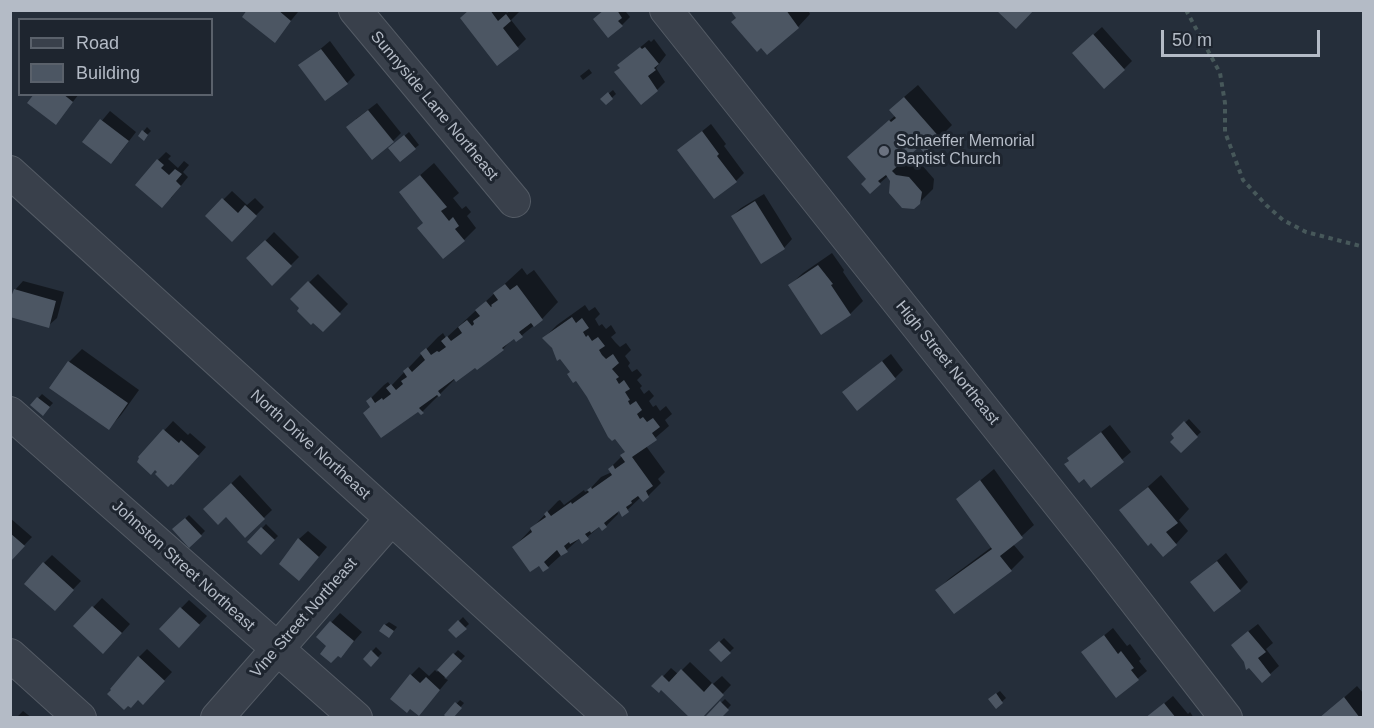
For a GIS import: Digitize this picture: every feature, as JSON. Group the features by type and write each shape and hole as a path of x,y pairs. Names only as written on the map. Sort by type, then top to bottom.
{"street":[{"name":"Sunnyside Lane Northeast","path":"355,10 514,201"},
{"name":"High Street Northeast","path":"666,10 1226,717"},
{"name":"North Drive Northeast","path":"15,188 391,519 611,717"},
{"name":"Johnston Street Northeast","path":"10,413 356,717"},
{"name":"Vine Street Northeast","path":"217,717 391,519"},
{"path":"10,655 80,717"}],"path":[{"path":"1186,10 1220,73 1225,104 1224,132 1243,180 1283,220 1306,232 1364,247"}],"building":[{"path":"247,10 278,10 291,21 275,43 242,17"},
{"path":"469,10 490,10 498,21 506,14 511,21 503,28 519,49 497,66 460,18"},
{"path":"604,10 617,10 622,18 618,21 623,26 608,38 593,19"},
{"path":"730,10 786,10 799,28 767,55 761,48 757,52 731,22 736,18"},
{"path":"996,10 1034,10 1016,29"},
{"path":"1093,34 1125,70 1104,89 1072,53"},
{"path":"640,47 642,49 645,47 659,64 654,68 656,70 648,76 658,91 641,105 614,72 620,68 617,65"},
{"path":"321,49 348,84 325,101 298,65"},
{"path":"608,92 613,99 606,105 600,99"},
{"path":"32,96 66,96 73,102 56,125 27,103"},
{"name":"Schaeffer Memorial Baptist Church","path":"904,97 941,139 924,153 919,147 892,171 896,175 909,177 922,192 920,204 914,209 902,208 889,193 890,181 886,175 878,181 881,184 870,194 861,184 866,179 847,157 889,120 891,122 896,118 889,110"},
{"path":"368,110 394,142 372,160 346,127"},
{"path":"100,119 129,141 111,164 82,142"},
{"path":"142,130 148,135 144,141 138,136"},
{"path":"702,131 737,182 714,199 677,150"},
{"path":"404,135 416,149 400,162 388,148"},
{"path":"157,159 164,165 161,168 169,175 175,169 182,174 176,181 181,186 162,208 135,185"},
{"path":"420,175 447,207 441,211 449,221 453,217 459,226 455,229 465,241 443,259 417,228 423,223 399,192"},
{"path":"222,198 238,213 245,205 257,216 232,242 205,216"},
{"path":"755,201 785,249 761,264 731,216"},
{"path":"265,240 292,266 272,286 246,258"},
{"path":"818,265 833,284 831,285 851,315 821,335 788,285"},
{"path":"308,281 341,314 323,332 313,323 311,325 297,311 299,308 290,299"},
{"path":"505,284 510,290 517,285 543,320 534,327 531,323 519,332 523,337 516,342 514,339 502,348 504,350 477,370 475,368 456,382 454,379 438,391 441,395 439,397 437,395 419,408 424,413 421,415 418,412 381,438 363,413 370,407 366,401 371,397 375,403 382,398 383,400 391,394 386,388 391,384 396,390 403,384 401,381 407,377 403,371 408,367 412,372 425,360 420,353 426,348 431,355 439,352 446,347 441,341 447,336 451,341 462,333 458,327 467,320 472,326 473,321 480,316 475,310 486,301 491,307 498,300 493,293"},
{"path":"14,289 56,301 49,328 10,317 10,300"},
{"path":"572,317 576,323 582,318 589,328 583,332 586,337 588,335 592,341 598,337 605,346 599,350 602,355 606,359 613,354 619,363 612,369 619,377 616,379 619,384 624,380 630,389 625,392 630,405 636,401 642,410 637,414 640,419 643,417 647,422 653,418 660,427 652,433 657,440 632,457 653,486 646,491 649,497 643,502 638,496 631,501 632,503 626,507 629,512 622,517 619,511 604,523 607,527 602,531 599,527 585,534 589,539 582,544 579,539 570,544 569,542 564,546 568,552 561,556 557,550 544,562 549,568 543,572 539,566 530,572 512,547 532,532 530,528 546,517 544,514 547,511 551,516 571,502 572,504 589,492 587,490 591,487 592,489 612,475 608,469 613,465 615,469 625,462 620,455 625,452 615,439 612,441 608,437 587,397 576,381 573,383 567,374 570,372 560,359 557,361 552,348 542,338"},
{"path":"68,361 128,403 109,430 49,388"},
{"path":"882,361 896,379 857,411 842,392"},
{"path":"37,397 50,407 43,416 30,405"},
{"path":"1184,421 1198,437 1181,453 1170,442 1174,438 1171,434"},
{"path":"163,429 179,443 181,440 199,456 173,485 168,487 155,474 157,472 155,470 151,475 137,462 138,457"},
{"path":"1101,432 1124,462 1091,488 1084,479 1079,483 1064,464 1069,461 1067,458"},
{"path":"980,480 1023,538 1000,556 1012,571 954,614 935,590 992,549 956,499"},
{"path":"231,483 265,519 245,538 226,517 218,525 203,509"},
{"path":"1148,487 1178,523 1166,532 1177,545 1163,557 1151,543 1148,546 1119,510"},
{"path":"185,518 202,536 189,548 172,529"},
{"path":"261,527 275,540 261,555 247,542"},
{"path":"10,533 25,546 10,562"},
{"path":"298,538 319,557 299,581 279,564"},
{"path":"1217,561 1241,591 1214,612 1190,582"},
{"path":"43,562 74,590 55,611 24,584"},
{"path":"92,606 122,633 103,654 73,626"},
{"path":"180,607 200,625 179,648 159,629"},
{"path":"458,620 467,629 456,638 448,630"},
{"path":"330,621 354,641 341,658 338,656 331,663 320,654 326,646 316,637"},
{"path":"384,624 394,631 389,638 379,631"},
{"path":"1248,631 1266,652 1258,658 1271,675 1262,683 1249,668 1246,670 1244,662 1231,645"},
{"path":"1104,635 1118,654 1121,651 1134,668 1131,670 1139,680 1116,698 1081,652"},
{"path":"719,641 731,653 721,662 709,650"},
{"path":"371,650 379,658 371,667 363,659"},
{"path":"453,653 462,661 446,678 437,670"},
{"path":"138,656 165,681 143,705 138,700 131,708 128,706 124,710 107,694"},
{"path":"681,669 704,692 712,683 724,695 702,718 690,718 661,690 659,693 651,686 662,675 669,682"},
{"path":"410,674 420,683 426,677 440,690 419,716 410,709 407,713 390,699"},
{"path":"996,693 1003,703 996,709 988,699"},
{"path":"1344,697 1360,718 1319,718"},
{"path":"720,701 729,710 721,718 708,718 706,716"},
{"path":"455,702 462,708 453,718 447,718 444,715"},
{"path":"1164,703 1176,718 1145,718"}],"place":[{"name":"Schaeffer Memorial Baptist Church","path":"884,151"}]}
